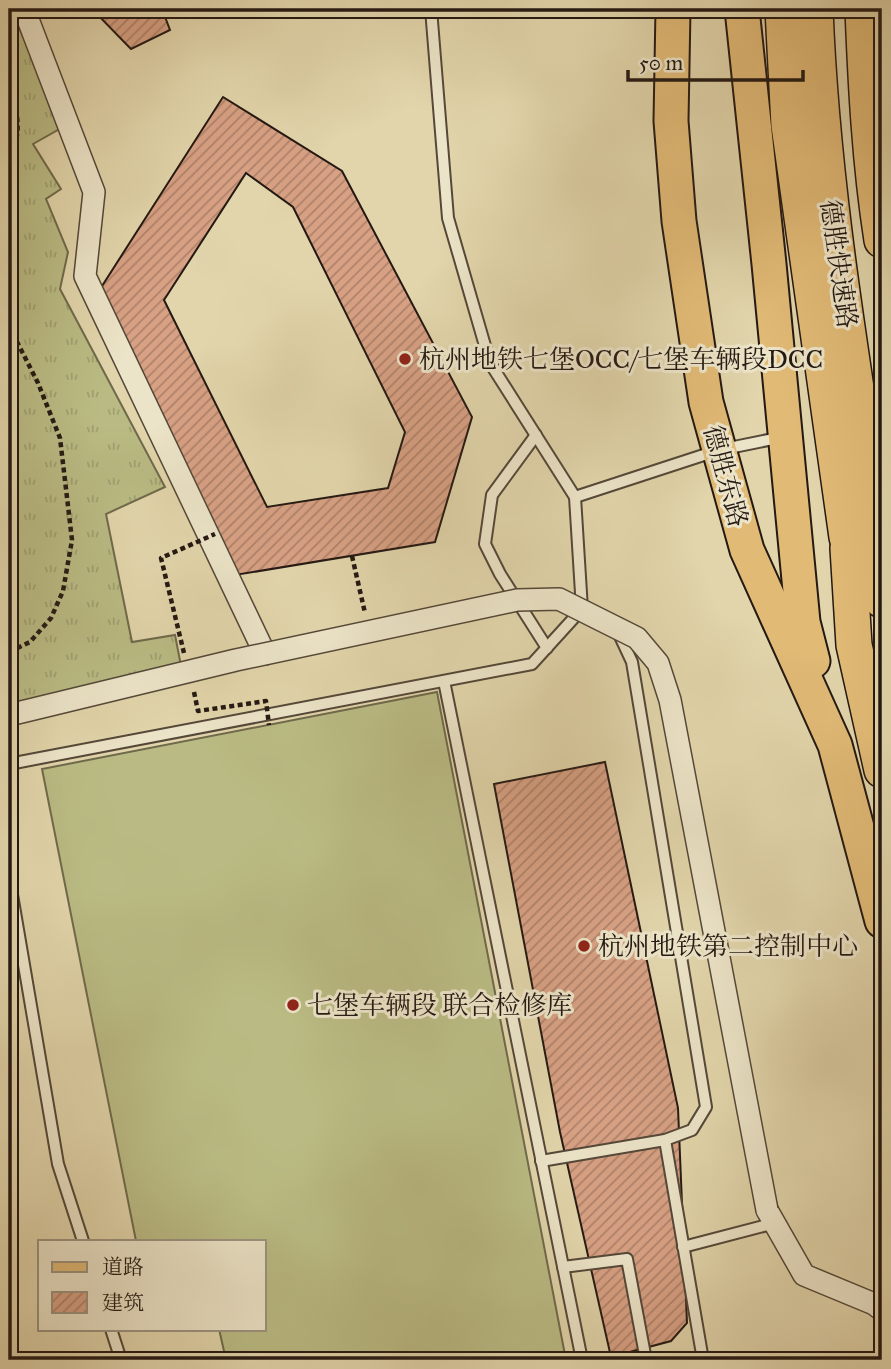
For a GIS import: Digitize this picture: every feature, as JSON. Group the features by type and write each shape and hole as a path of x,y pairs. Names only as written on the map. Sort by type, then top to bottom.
{"highway":[{"path":"783,9 789,125 847,537 854,645 882,770"},
{"name":"德胜快速路","path":"815,9 820,104 831,206 882,560"},
{"name":"德胜快速路","path":"863,9 866,96 882,240"},
{"path":"847,537 882,600"}],"main road":[{"name":"德胜东路","path":"673,9 671,121 679,221 706,402 747,550 835,745 882,921"},
{"path":"742,9 803,622 835,745"}],"street":[{"path":"24,9 94,192 85,276 265,654"},
{"path":"9,715 265,654 517,600 559,599 637,638 658,663 670,700 771,1217 804,1275 874,1304 882,1310"}],"lane":[{"path":"9,764 532,664 582,609 575,497 490,363 448,218 431,9"},
{"path":"536,435 492,495 485,544 500,574 547,648"},
{"path":"575,497 719,450 786,437"},
{"path":"541,1161 665,1140 692,1130 706,1107 632,662 611,616 582,609"},
{"path":"444,681 582,1360"},
{"path":"9,877 58,1164 83,1240"},
{"path":"665,1140 703,1360"},
{"path":"683,1247 771,1217"},
{"path":"563,1267 627,1259 646,1360"},
{"path":"111,1330 121,1360"}],"path":[{"path":"9,93 17,114 19,132 9,163"},
{"path":"9,326 38,383 60,438 72,540 63,591 51,618 30,642 9,652"},
{"path":"186,660 161,558 215,534"},
{"path":"352,556 369,631"},
{"path":"192,685 198,710 266,701 270,725"}],"green space":[{"path":"9,9 63,127 33,144 61,189 46,199 68,252 60,289 165,487 106,514 132,642 175,635 183,676 9,708"},
{"name":"七堡车辆段 联合检修库","path":"437,692 566,1360 226,1360 219,1330 266,1330 266,1240 136,1240 42,769"}],"building":[{"path":"92,9 162,9 170,30 131,49"},
{"name":"杭州地铁七堡OCC/七堡车辆段DCC","path":"223,97 342,171 472,417 435,542 235,575 95,297","holes":["246,173 293,207 405,432 388,488 267,507 164,300"]},
{"name":"杭州地铁第二控制中心","path":"605,762 678,1108 687,1323 671,1341 611,1357 560,1132 494,784"}],"place":[{"name":"杭州地铁七堡OCC/七堡车辆段DCC","path":"405,359"},
{"name":"杭州地铁第二控制中心","path":"584,946"},
{"name":"七堡车辆段 联合检修库","path":"293,1005"}]}
